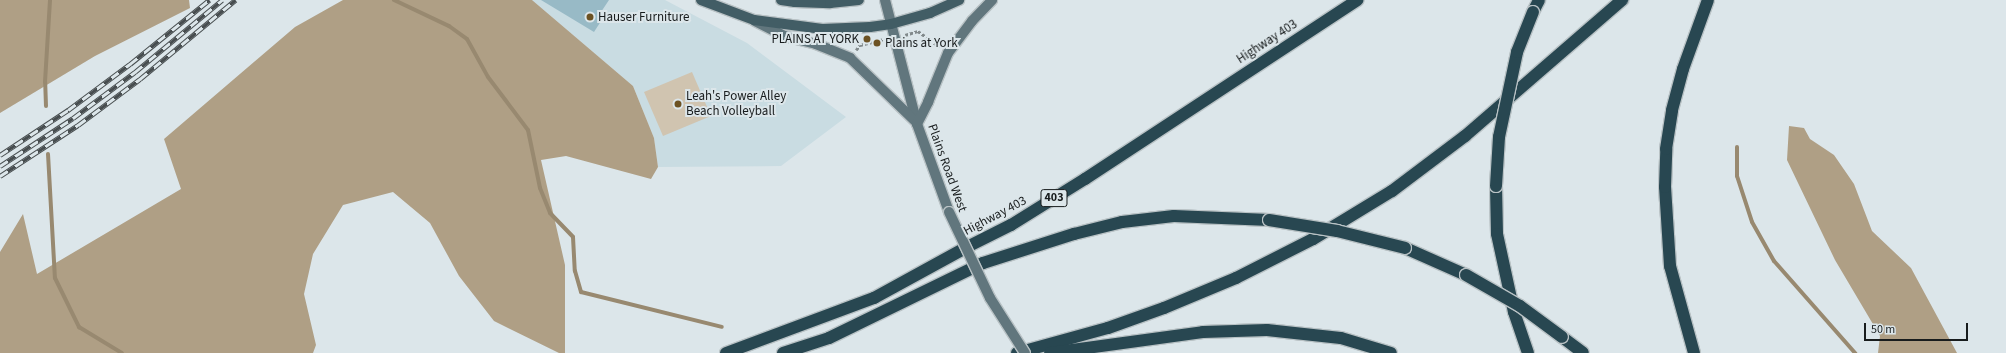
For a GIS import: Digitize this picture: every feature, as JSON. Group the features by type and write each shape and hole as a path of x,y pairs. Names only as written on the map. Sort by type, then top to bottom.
{"highway":[{"name":"Highway 403","path":"726,353 874,298 969,246 1012,225 1085,179 1358,0"},
{"path":"1528,353 1514,312 1497,234 1496,186 1499,136 1517,52 1539,0"},
{"path":"1017,353 1108,328 1164,308 1236,278 1314,239 1392,191 1465,136 1622,0"},
{"path":"1694,353 1670,266 1665,187 1666,149 1672,110 1685,62 1708,0"},
{"path":"783,353 829,338 983,264 1074,234 1122,222 1174,216 1269,220 1337,231 1405,248 1466,275 1520,306 1583,353"},
{"path":"1050,353 1203,332 1267,330 1342,338 1391,353"}],"main road":[{"path":"701,0 754,20 784,36 816,44 850,58 894,99 917,124 928,102 948,53 972,21 992,0"},
{"path":"781,0 830,3 859,0"},
{"name":"Plains Road West","path":"885,0 917,124 949,212 990,298 1025,353"},
{"path":"754,20 822,29 870,27 891,24 930,13 959,0"}],"shaded area":[{"path":"0,0 189,0 190,8 95,56 0,113"},
{"path":"343,0 532,0 633,86 654,138 658,167 651,179 566,156 541,160 565,265 565,353 559,353 494,321 459,276 430,223 393,192 343,205 313,254 304,294 316,345 313,353 0,353 0,252 23,214 37,274 181,189 164,139 295,27"},
{"path":"532,0 665,0 747,43 846,117 781,166 658,167 654,138 633,86"},
{"name":"Leah's Power Alley Beach Volleyball","path":"692,72 711,116 663,136 644,92"},
{"path":"1789,126 1804,128 1810,139 1834,155 1854,184 1872,231 1911,268 1957,353 1878,353 1880,336 1835,260 1787,160"}],"building":[{"name":"Hauser Furniture","path":"541,0 609,0 599,15 603,18 594,32"}],"waterway":[{"path":"46,106 45,82 50,0"},
{"path":"394,0 449,26 467,39 488,77 528,130 540,188 550,213 573,237 575,271 581,292 722,327"},
{"path":"1737,147 1737,176 1752,222 1774,261 1855,353"},
{"path":"48,154 55,278 79,327 122,353"}],"railway":[{"path":"0,155 68,110 130,64 209,0"},
{"path":"0,166 73,118 135,72 222,0"},
{"path":"0,176 78,125 140,79 235,0"}],"place":[{"name":"Hauser Furniture","path":"590,17"},
{"name":"PLAINS AT YORK","path":"867,39"},
{"name":"Plains at York","path":"877,43"},
{"name":"Leah's Power Alley Beach Volleyball","path":"678,104"}]}
